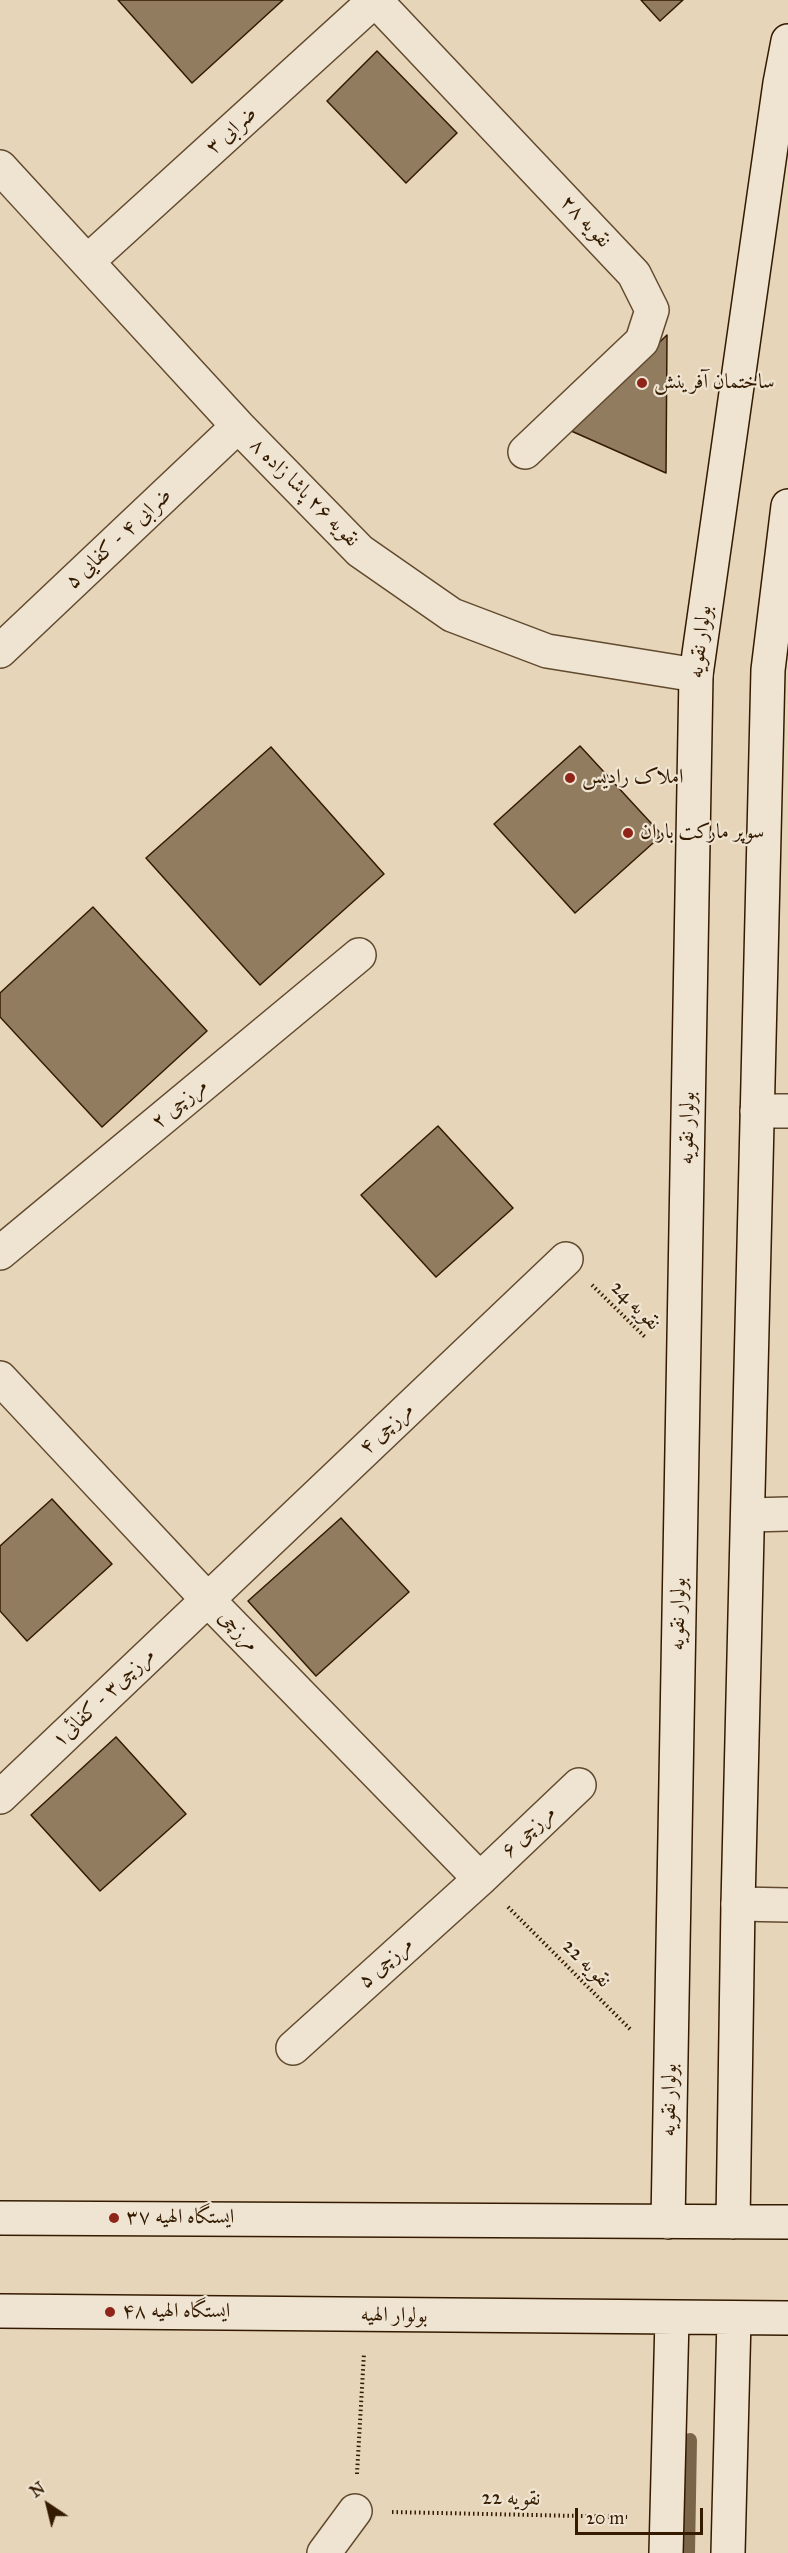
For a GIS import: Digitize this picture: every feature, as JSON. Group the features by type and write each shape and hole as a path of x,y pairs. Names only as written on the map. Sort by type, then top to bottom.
{"main road":[{"name":"ضرابی ۳","path":"88,261 375,0"},
{"name":"نقویه ۲۸","path":"375,0 634,274 652,310 642,341 525,452"},
{"name":"بولوار نقویه","path":"668,2222 696,675 780,83 788,41"},
{"name":"نقویه ۲۶ پاشا زاده ۸","path":"0,167 238,426 360,551 452,615 547,651 696,675"},
{"name":"ضرابی ۴ - کفایی ۵","path":"0,651 238,426"},
{"path":"733,2222 738,1904 749,1515 773,1111 778,670 788,506"},
{"name":"مرزچی ۲","path":"0,1253 359,955"},
{"name":"مرزچی ۴","path":"207,1599 566,1259"},
{"name":"مرزچی","path":"0,1378 207,1599 480,1879"},
{"path":"749,1515 788,1514"},
{"name":"مرزچی۳ - کفائی۱","path":"0,1797 207,1599"},
{"name":"مرزچی ۶","path":"480,1879 579,1785"},
{"name":"مرزچی ۵","path":"293,2048 480,1879"},
{"path":"738,1904 788,1905"},
{"path":"0,2218 788,2222"},
{"name":"بولوار الهیه","path":"0,2311 672,2319 788,2318"},
{"path":"666,2553 672,2319"},
{"path":"728,2553 734,2319"},
{"path":"324,2553 355,2511"}],"path":[{"name":"نقویه 24","path":"566,1259 683,1375"},
{"name":"نقویه 22","path":"480,1879 671,2070"},
{"path":"355,2511 366,2315"},
{"name":"نقویه 22","path":"355,2511 667,2517"}],"building":[{"path":"118,0 283,0 192,83"},
{"path":"641,0 683,0 660,21"},
{"path":"377,51 457,133 406,183 327,101"},
{"name":"ساختمان آفرینش","path":"667,335 666,473 569,430"},
{"path":"580,746 662,835 575,913 494,824"},
{"path":"271,747 384,874 260,985 146,858"},
{"path":"93,907 207,1031 102,1127 0,1017 0,993"},
{"path":"438,1126 513,1208 436,1277 361,1195"},
{"path":"52,1499 112,1564 27,1641 0,1611 0,1546"},
{"path":"341,1518 409,1592 316,1676 248,1601"},
{"path":"116,1737 186,1814 100,1891 31,1815"}],"waterway":[{"path":"688,2553 690,2440"}],"place":[{"name":"ساختمان آفرینش","path":"642,383"},
{"name":"املاک رادیس","path":"570,778"},
{"name":"سوپر مارکت باران","path":"628,833"},
{"name":"ایستگاه الهیه ۳۷","path":"114,2218"},
{"name":"ایستگاه الهیه ۴۸","path":"110,2312"}]}
